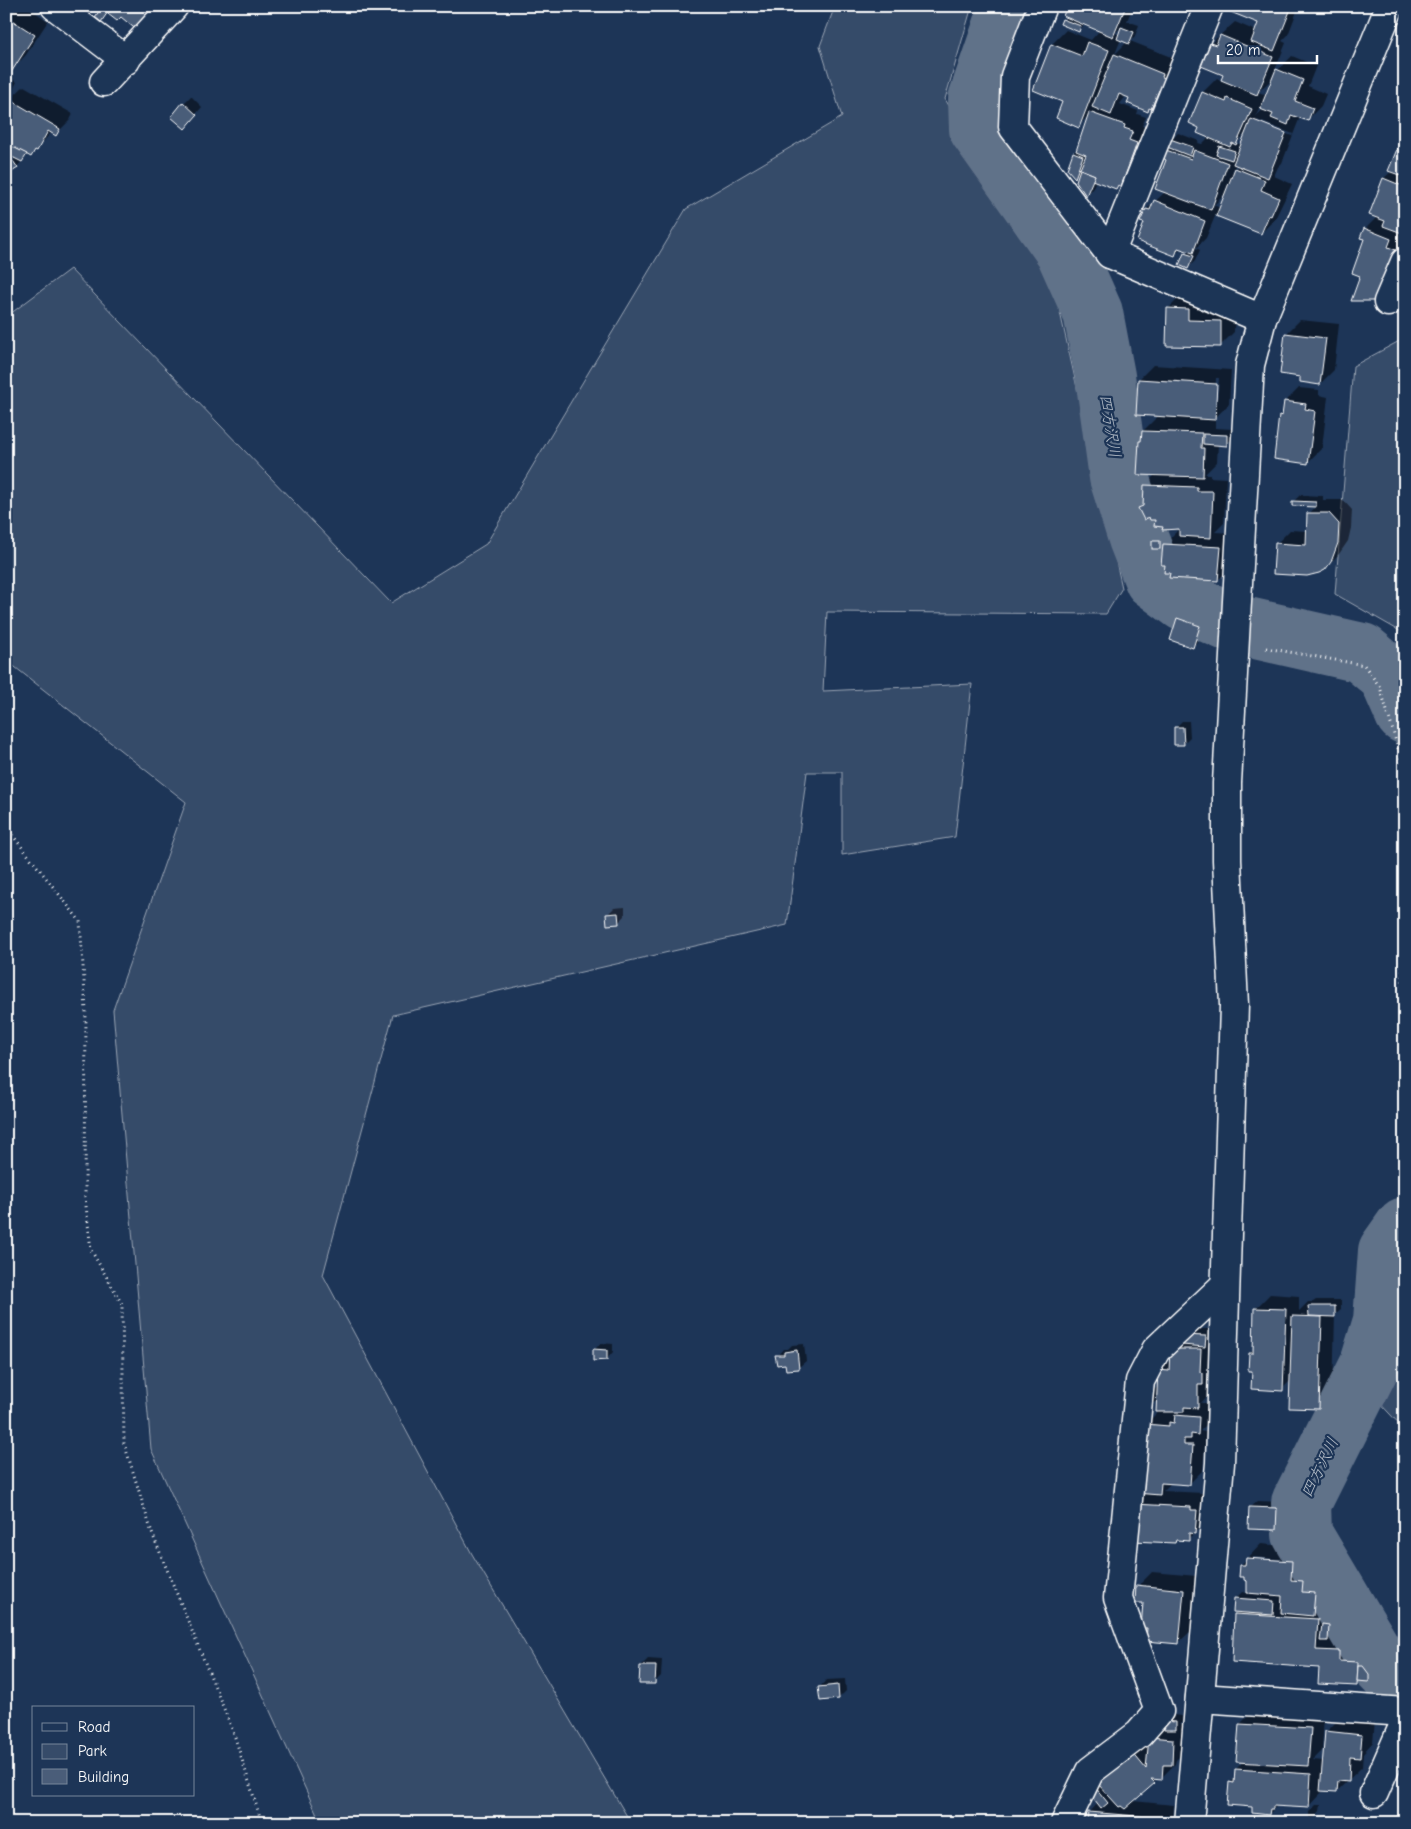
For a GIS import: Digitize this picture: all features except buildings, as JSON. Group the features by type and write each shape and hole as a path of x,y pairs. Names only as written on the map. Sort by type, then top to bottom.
{"street":[{"path":"55,6 126,60"},
{"path":"104,82 174,6"},
{"path":"1042,6 1015,76 1014,127 1110,254 1262,319"},
{"path":"1110,254 1209,6"},
{"path":"1189,1823 1220,1463 1234,1005 1227,860 1228,783 1250,364 1262,319 1390,6"},
{"path":"1388,302 1405,262"},
{"path":"1159,1711 1118,1598 1140,1381 1156,1350 1224,1286"},
{"path":"1065,1823 1090,1772 1139,1734 1159,1711 1199,1706 1405,1712"},
{"path":"1374,1793 1405,1722"}],"path":[{"path":"1236,642 1364,665 1380,687 1405,772"},
{"path":"6,827 80,921 86,1011 85,1197 91,1250 122,1304 124,1443 152,1533 233,1731 262,1823"},
{"path":"1405,946 1402,955 1403,1005 1405,1008"}],"green space":[{"path":"835,6 972,6 945,99 1053,281 1122,588 1106,614 827,612 823,691 972,684 955,837 842,855 842,772 807,772 787,925 393,1015 323,1275 472,1554 631,1823 321,1823 151,1449 113,1010 186,802 6,660 6,317 70,269 391,603 486,544 686,209 842,117 820,46"},
{"path":"1405,338 1405,634 1335,594 1353,366"},
{"path":"1405,1319 1405,1430 1373,1396"}],"waterway":[{"name":"四方沢川","path":"1010,6 978,99 979,129 1065,250 1093,313 1105,376 1119,477 1138,538 1154,579 1185,602 1234,624 1362,653 1388,675 1405,714"},
{"name":"四方沢川","path":"1405,1227 1388,1251 1383,1321 1369,1367 1301,1503 1302,1534 1378,1662 1405,1690"}]}
